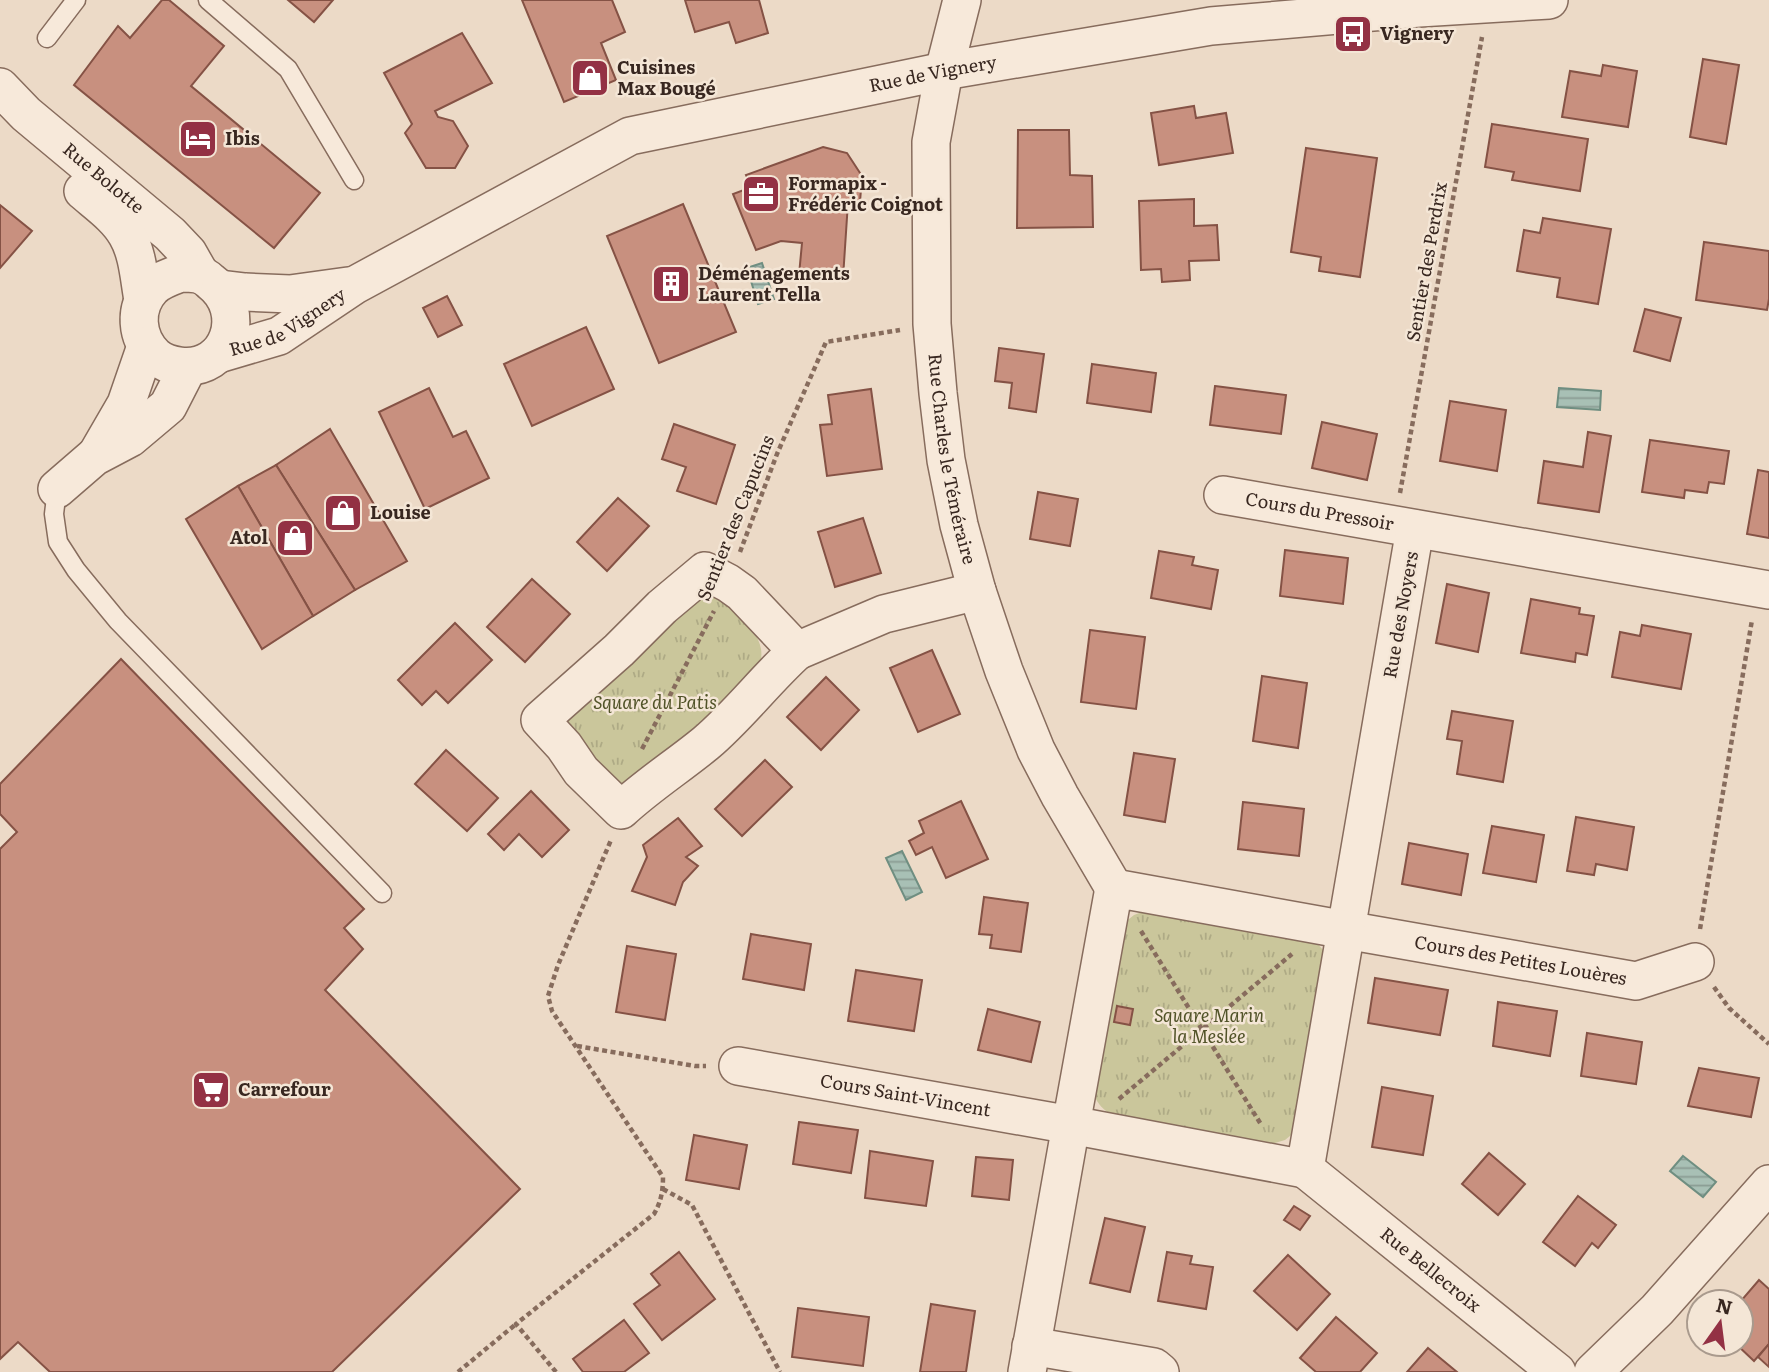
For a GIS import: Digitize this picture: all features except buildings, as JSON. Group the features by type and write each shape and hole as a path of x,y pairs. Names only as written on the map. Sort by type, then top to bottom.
{"street":[{"name":"Rue Charles le Téméraire","path":"962,0 944,71 931,142 932,324 946,460 959,525 977,591 1004,671 1037,750 1060,796 1114,888"},
{"name":"Rue de Vignery","path":"203,361 279,335 355,285 630,136 944,71 1211,26 1549,0"},
{"name":"Rue Bolotte","path":"0,87 26,114 170,233 210,282"},
{"name":"Rue Bolotte","path":"0,125 111,215 126,233 134,252 143,300"},
{"path":"57,489 94,457 130,438 168,406 203,361 228,341 232,325 230,308 210,282 181,273 152,288 143,300 139,316 140,332 146,346 157,358 172,365 203,361"},
{"name":"Rue de Vignery","path":"210,282 245,292 290,294 355,285"},
{"path":"94,457 126,404 146,346"},
{"name":"Cours du Pressoir","path":"1223,495 1405,527"},
{"name":"Rue des Noyers","path":"1336,928 1405,527 1763,589"},
{"path":"797,651 742,593 705,571 540,720 564,746 580,771 621,810 707,742 797,651 884,614 977,591"},
{"path":"1079,1126 1295,1168 1336,928 1114,888 1079,1126 1029,1359 1154,1367 1160,1372"},
{"name":"Cours des Petites Louères","path":"1336,928 1636,981 1695,962"},
{"name":"Cours Saint-Vincent","path":"738,1066 1079,1126"},
{"name":"Rue Bellecroix","path":"1295,1168 1557,1372"},
{"path":"1593,1372 1657,1310 1769,1184"}],"lane":[{"path":"47,38 76,0"},
{"path":"208,0 288,69 354,180"},
{"path":"57,489 54,514 58,542 76,570 118,621 382,892"}],"path":[{"name":"Sentier des Perdrix","path":"1405,527 1488,4"},
{"name":"Sentier des Capucins","path":"641,750 728,583 777,454 826,342 932,324"},
{"path":"1763,589 1695,962 1729,1008 1769,1044"},
{"path":"458,1372 654,1214 660,1203 663,1177 552,1011 548,996 558,965 617,826 621,810"},
{"path":"1114,888 1295,1168"},
{"path":"1079,1126 1336,928"},
{"path":"576,1046 695,1066 738,1066"},
{"path":"663,1189 692,1205 780,1372"},
{"path":"516,1324 556,1372"}],"green space":[{"name":"Square du Patis","path":"704,594 731,607 747,622 761,649 760,666 634,792 608,788 569,743 568,720 578,693"},
{"name":"Square Marin la Meslée","path":"1147,910 1315,941 1324,951 1296,1131 1285,1140 1268,1145 1112,1115 1097,1101 1094,1095 1124,923"}],"shaded area":[{"path":"762,263 774,299 758,304 747,268"},
{"path":"1559,388 1601,391 1600,410 1557,407"},
{"path":"902,851 922,892 906,900 886,858"},
{"path":"1683,1156 1716,1182 1703,1197 1670,1171"}],"place":[{"name":"Vignery","path":"1353,34"},
{"name":"Cuisines Max Bougé","path":"590,78"},
{"name":"Ibis","path":"198,139"},
{"name":"Formapix - Frédéric Coignot","path":"761,194"},
{"name":"Déménagements Laurent Tella","path":"671,284"},
{"name":"Louise","path":"343,513"},
{"name":"Atol","path":"295,538"},
{"name":"Carrefour","path":"211,1090"}]}
